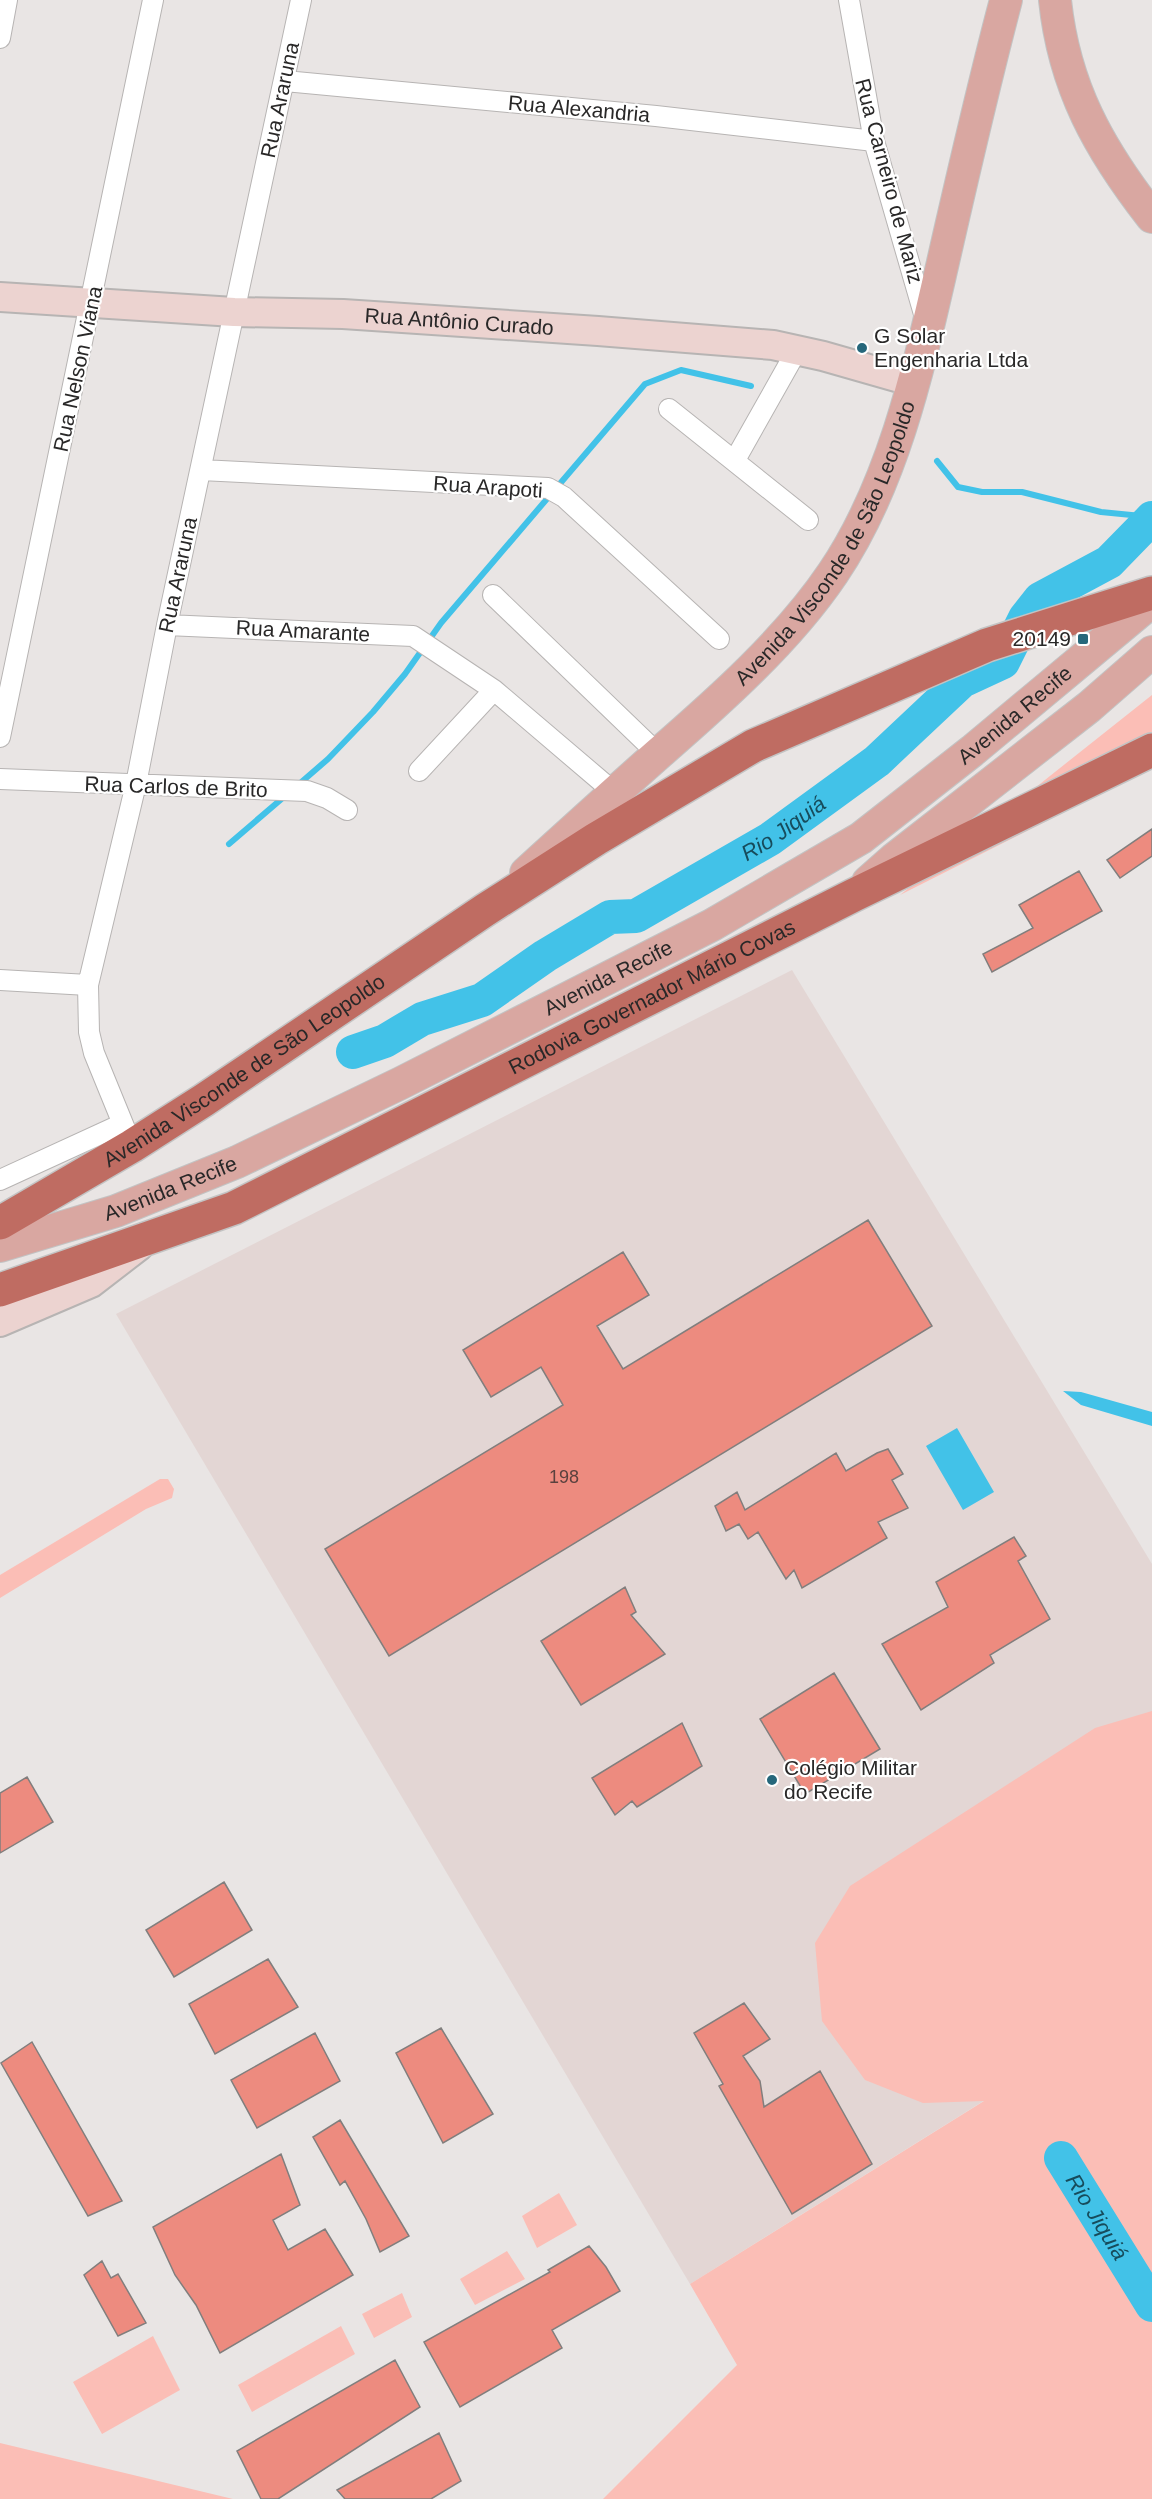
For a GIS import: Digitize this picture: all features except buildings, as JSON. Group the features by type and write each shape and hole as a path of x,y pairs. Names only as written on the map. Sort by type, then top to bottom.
{"highway":[{"name":"Avenida Visconde de São Leopoldo","path":"0,1223 127,1135 204,1100 484,910 596,839 753,746 987,645 1152,593"},
{"name":"Rodovia Governador Mário Covas","path":"148,1240 234,1208 854,895 1152,750"},
{"path":"0,1290 148,1240"}],"main road":[{"name":"Avenida Visconde de São Leopoldo","path":"484,910 749,671 806,607 832,574 856,536 876,493 914,382 1006,0"},
{"path":"1055,0 1058,27 1070,77 1095,134 1129,187 1152,217"},
{"name":"Avenida Recife","path":"0,1246 116,1211 237,1162 401,1083 712,926 861,838 972,751 1152,601"},
{"name":"Avenida Recife","path":"854,895 894,859 1089,707 1152,652"}],"street":[{"path":"0,38 7,0"},
{"name":"Rua Nelson Viana","path":"0,737 153,0"},
{"name":"Rua Araruna","path":"127,1135 94,1053 89,1032 88,985 136,784 167,625 301,0"},
{"name":"Rua Carneiro de Mariz","path":"849,0 874,141 928,326"},
{"name":"Rua Alexandria","path":"285,81 656,116 874,141"},
{"name":"Rua Antônio Curado","path":"0,297 234,312 342,315 598,331 772,345 914,382"},
{"path":"735,460 797,350"},
{"path":"669,409 808,520"},
{"name":"Rua Arapoti","path":"201,470 556,493 720,639"},
{"path":"493,596 658,754"},
{"name":"Rua Amarante","path":"167,625 413,636 494,690 615,792"},
{"path":"419,771 494,690"},
{"name":"Rua Carlos de Brito","path":"0,779 307,791 327,798 347,810"},
{"path":"0,980 88,985"},
{"path":"0,1180 127,1135"},
{"path":"0,1322 91,1283 148,1240"}],"shaded area":[{"path":"1152,695 1152,768 900,895"},
{"name":"Colégio Militar do Recife","path":"792,970 1152,1564 1152,1996 690,2284 116,1314"},
{"path":"160,1479 168,1479 174,1489 172,1498 146,1509 0,1598 0,1575"},
{"path":"1152,1711 1152,2499 603,2499 737,2365 690,2284 984,2101 923,2103 865,2080 822,2021 815,1943 850,1886 1095,1728"},
{"path":"559,2193 577,2225 537,2248 522,2216"},
{"path":"507,2251 525,2279 475,2305 460,2279"},
{"path":"402,2293 412,2317 374,2338 362,2314"},
{"path":"341,2326 355,2354 252,2412 238,2385"},
{"path":"153,2336 180,2390 102,2434 73,2382"},
{"path":"0,2443 233,2499 0,2499"}],"water":[{"path":"1063,1391 1081,1392 1152,1412 1152,1426 1081,1405"},
{"path":"957,1428 994,1492 963,1510 926,1446"}],"waterway":[{"path":"298,785 328,759 373,712 405,674 441,623 645,384 681,370 751,386"},
{"path":"937,461 958,487 982,492 1022,492 1101,512 1152,517"},
{"name":"Rio Jiquiá","path":"353,1052 385,1041 422,1019 482,1000 545,956 610,917 636,916 770,839 877,761 962,681 1003,662 1025,618 1040,599 1109,562 1152,518"},
{"path":"229,844 285,796"},
{"name":"Rio Jiquiá","path":"1061,2158 1152,2305"}],"place":[{"name":"G Solar Engenharia Ltda","path":"862,348"},
{"name":"20149","path":"1083,639"},
{"name":"Colégio Militar do Recife","path":"772,1780"}]}
